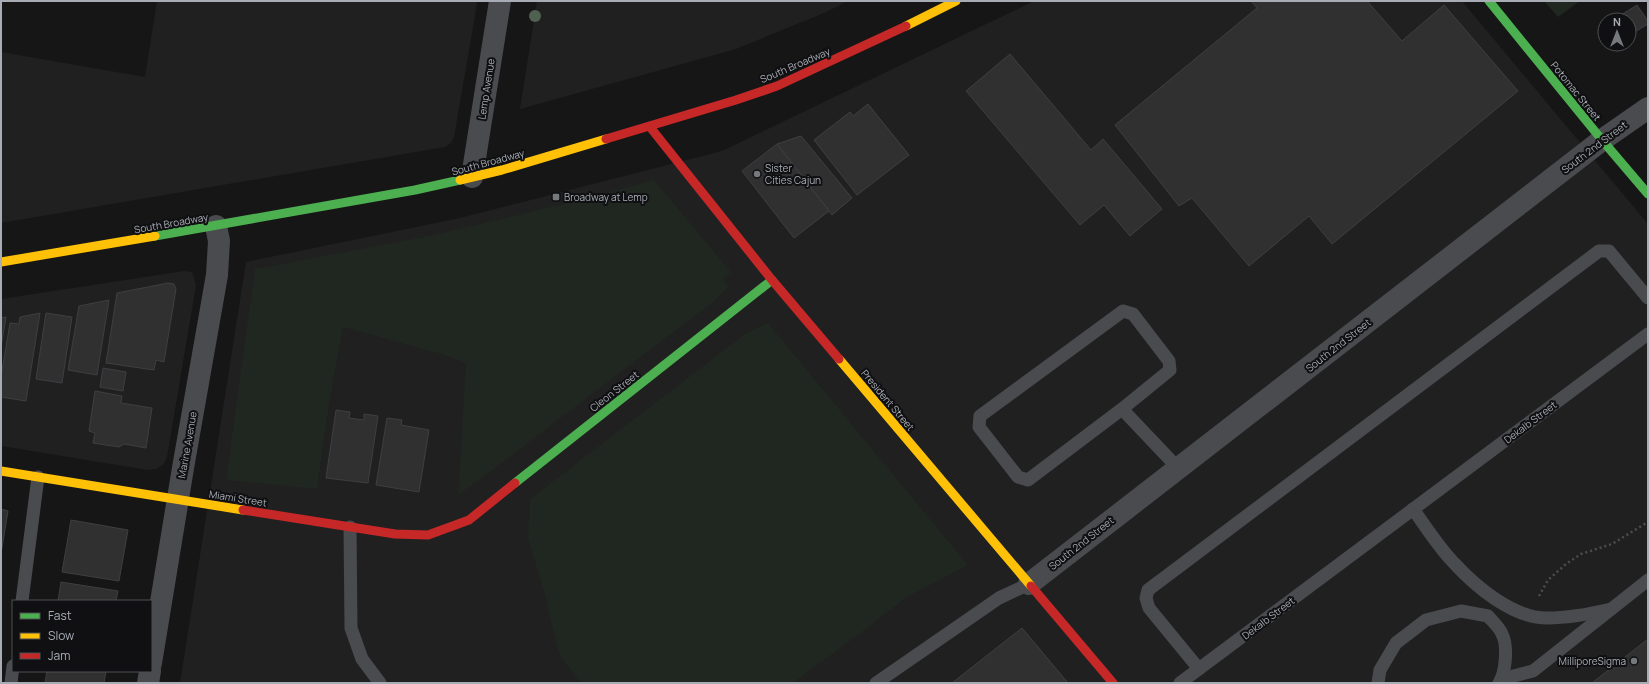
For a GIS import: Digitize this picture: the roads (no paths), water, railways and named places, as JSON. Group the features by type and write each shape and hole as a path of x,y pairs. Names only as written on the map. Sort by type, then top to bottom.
{"street":[{"name":"Lemp Avenue","path":"472,177 500,1"},
{"name":"South Broadway","path":"1,262 216,226 441,185 502,170 650,127 777,86 860,48 956,1"},
{"name":"Potomac Street","path":"1489,1 1648,194"},
{"name":"South 2nd Street","path":"1029,584 1602,140 1648,108"},
{"name":"President Street","path":"650,127 772,280 1113,683"},
{"name":"Marine Avenue","path":"152,657 217,275 218,241 216,226"},
{"name":"Cleon Street","path":"469,520 772,280"},
{"name":"Miami Street","path":"1,471 395,534 428,535 469,520"},
{"path":"148,683 150,672"}],"lane":[{"path":"1199,669 1149,608 1146,598 1148,590 1599,251 1609,251 1648,298"},
{"path":"1123,311 1133,314 1169,361 1170,370 1122,409 1028,480 1018,477 979,427 980,416 1123,311"},
{"name":"Dekalb Street","path":"1180,683 1648,334"},
{"path":"1122,409 1178,468"},
{"path":"22,600 38,477"},
{"path":"1413,509 1453,563 1496,600 1526,615 1546,618 1580,616 1610,609"},
{"path":"350,527 351,628 362,659 380,683"},
{"path":"1501,681 1533,671 1648,580"},
{"path":"876,683 999,598 1029,584"},
{"path":"1488,616 1496,600"},
{"path":"1378,683 1380,670 1396,643 1426,620 1461,611 1488,616 1503,634 1506,660 1501,681"},
{"path":"11,683 12,672"}],"place":[{"name":"Sister Cities Cajun","path":"757,174"},
{"name":"Broadway at Lemp","path":"556,197"},
{"name":"MilliporeSigma","path":"1634,661"}]}
